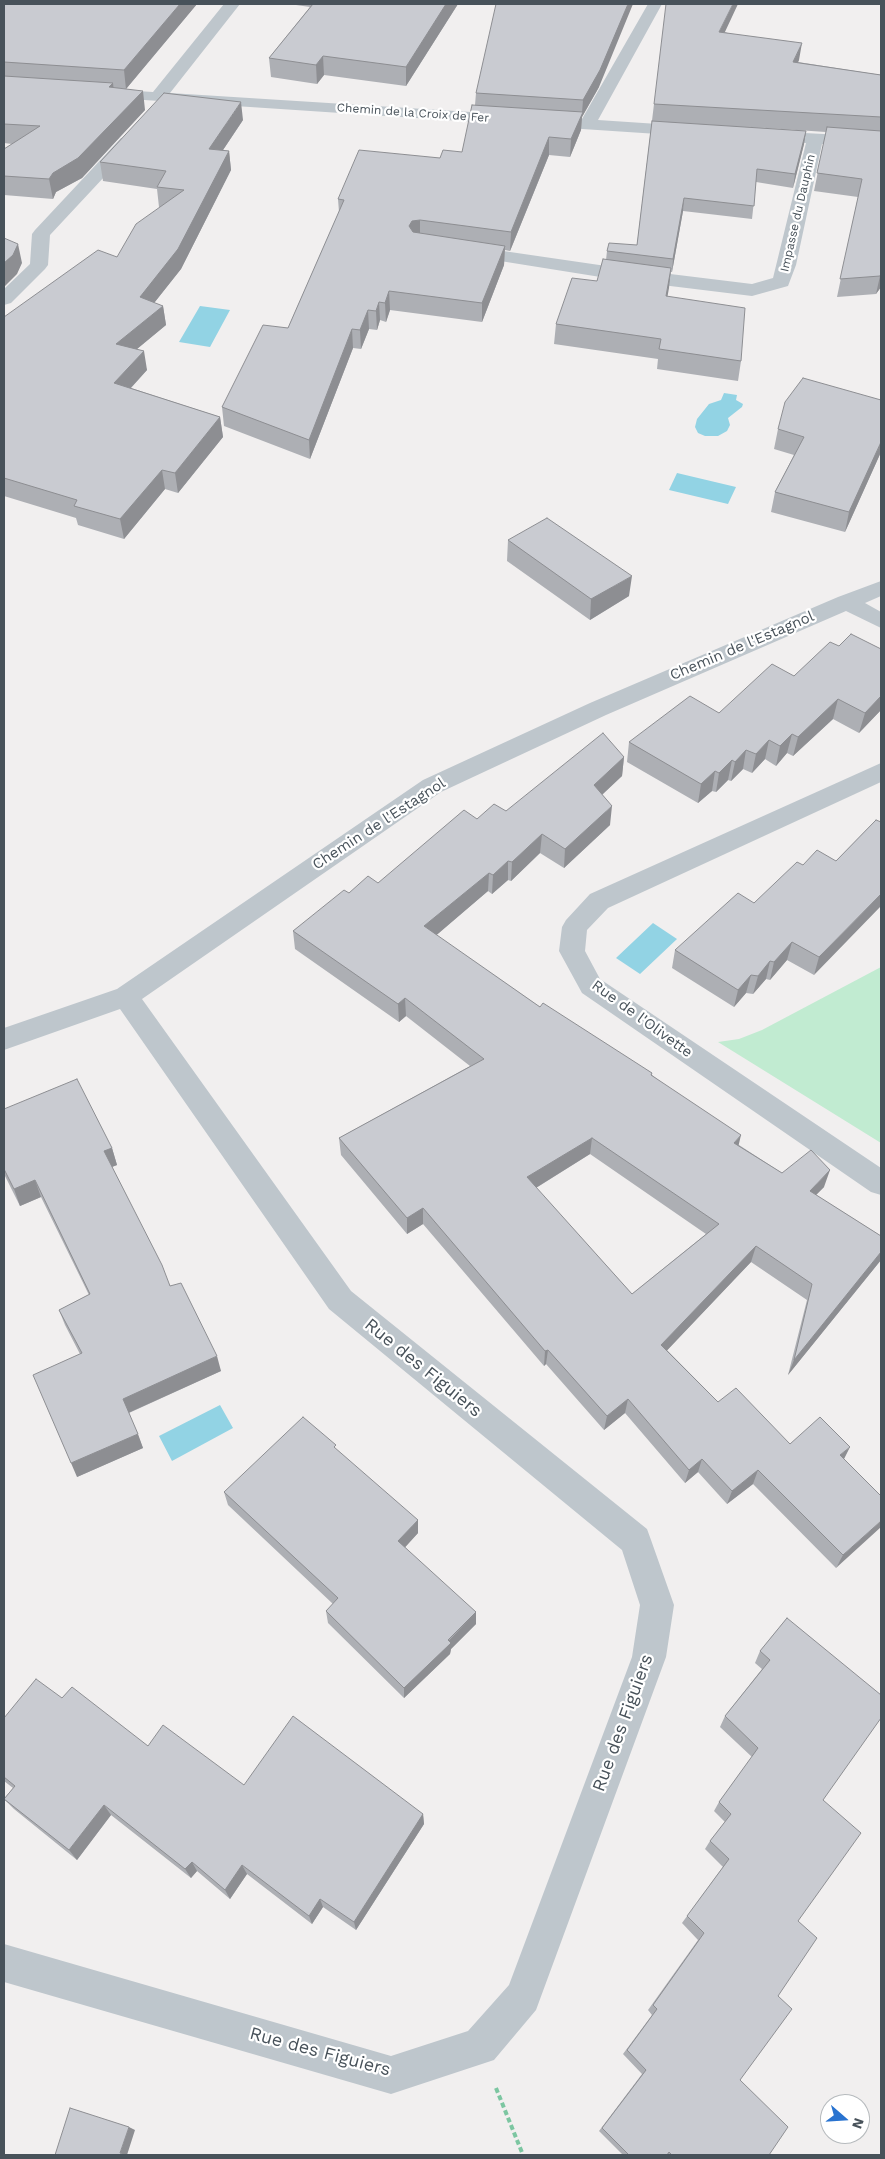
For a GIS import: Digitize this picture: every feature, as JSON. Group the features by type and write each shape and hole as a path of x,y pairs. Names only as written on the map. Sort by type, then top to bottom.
{"street":[{"path":"160,102 232,4"},
{"path":"588,124 655,4"},
{"name":"Chemin de la Croix de Fer","path":"90,93 160,102 588,124 703,132"},
{"path":"4,299 39,265 41,234 140,127"},
{"path":"750,134 881,142"},
{"name":"Impasse du Dauphin","path":"448,249 614,273 752,290 781,282 787,265 815,139"},
{"name":"Chemin de l'Estagnol","path":"4,1038 126,996 432,786 598,709 881,588"},
{"path":"846,602 881,621"},
{"name":"Rue de l'Olivette","path":"881,772 599,902 575,927 572,950 591,986 881,1183"},
{"name":"Rue des Figuiers","path":"4,1963 391,2075 480,2046 523,1998 649,1657 657,1606 635,1540 340,1300 126,996"}],"path":[{"path":"480,2046 523,2155"}],"green space":[{"path":"881,967 881,1143 718,1042 739,1039 762,1030"}],"water":[{"path":"200,306 230,310 210,347 179,342"},
{"path":"724,393 737,395 736,400 743,404 742,407 728,418 730,425 727,431 718,436 705,436 698,433 695,427 697,419 709,404 721,400"},
{"path":"677,473 736,487 728,504 669,490"},
{"path":"653,923 677,939 640,974 616,958"},
{"path":"220,1405 233,1428 172,1461 159,1436"}],"building":[{"path":"4,4 180,4 124,70 4,62"},
{"path":"313,4 446,4 406,67 323,56 316,65 269,58"},
{"path":"496,4 628,4 600,70 583,100 476,93"},
{"path":"666,4 733,4 719,32 802,43 793,62 881,75 881,117 654,104"},
{"path":"4,76 113,83 109,87 143,91 78,158 53,173 49,179 4,176 4,149 40,126 4,124"},
{"path":"164,93 241,102 209,149 229,151 178,249 140,297 163,306 116,344 144,351 114,383 220,417 175,473 162,470 120,519 74,506 77,500 4,478 4,317 98,250 117,257 136,224 184,190 157,187 166,171 100,162"},
{"path":"472,105 583,112 571,139 549,137 511,232 420,220 412,221 409,226 413,232 505,246 482,303 389,291 385,303 379,302 376,311 368,310 360,330 352,329 309,440 222,407 263,325 288,328 344,200 338,199 359,150 440,158 443,150 462,152"},
{"path":"652,121 806,131 795,174 757,169 754,206 684,198 673,259 607,251 609,243 637,245"},
{"path":"827,127 881,131 880,276 840,279 862,179 817,173"},
{"path":"4,238 18,244 13,255 4,263"},
{"path":"603,259 671,268 666,296 745,308 741,361 659,349 661,339 556,324 572,278 597,281"},
{"path":"803,378 881,400 881,442 849,512 775,492 804,437 778,429 785,402"},
{"path":"547,518 632,576 591,599 508,540"},
{"path":"851,634 881,649 881,696 865,713 838,699 798,737 792,734 780,746 769,740 756,754 746,750 735,762 732,760 719,773 715,771 701,784 629,742 690,696 719,713 772,664 794,676 830,642 839,646"},
{"path":"603,733 624,757 594,785 612,806 565,849 542,834 512,862 508,861 493,875 489,873 424,926 540,1007 543,1003 652,1073 651,1075 741,1135 734,1143 782,1173 811,1150 830,1170 810,1191 881,1236 881,1252 794,1360 812,1284 756,1246 661,1345 718,1402 736,1388 790,1444 820,1417 850,1447 840,1455 881,1496 881,1521 843,1555 758,1470 732,1491 702,1459 689,1470 628,1399 607,1416 548,1350 545,1351 423,1208 407,1218 339,1138 484,1059 405,998 398,1004 293,931 344,890 349,893 368,876 378,883 464,810 477,819 494,804 506,811","holes":["592,1138 719,1224 632,1294 527,1177"]},
{"path":"876,820 881,822 881,894 819,957 792,942 774,962 770,961 758,976 751,975 738,990 675,950 738,893 754,903 797,862 803,865 817,850 836,861"},
{"path":"77,1079 112,1148 104,1151 162,1265 170,1286 181,1283 217,1356 123,1399 138,1434 71,1463 33,1375 82,1353 59,1310 90,1294 35,1180 14,1189 4,1169 4,1109"},
{"path":"303,1417 336,1445 334,1447 418,1520 398,1541 476,1612 448,1640 451,1643 404,1688 326,1611 338,1598 224,1492"},
{"path":"787,1618 881,1695 881,1718 823,1800 861,1833 798,1921 817,1938 778,1996 792,2009 740,2080 788,2127 769,2155 672,2155 669,2152 667,2155 629,2155 602,2128 646,2070 627,2050 657,2009 653,2005 704,1933 687,1916 729,1859 710,1841 731,1814 719,1802 758,1748 725,1716 770,1660 760,1651"},
{"path":"36,1679 62,1698 72,1687 148,1746 163,1725 244,1785 293,1716 423,1814 354,1922 320,1899 309,1916 242,1865 225,1890 192,1862 185,1869 104,1805 69,1850 4,1799 15,1786 4,1777 4,1718"},
{"path":"70,2108 129,2127 120,2153 124,2155 55,2155"}]}
